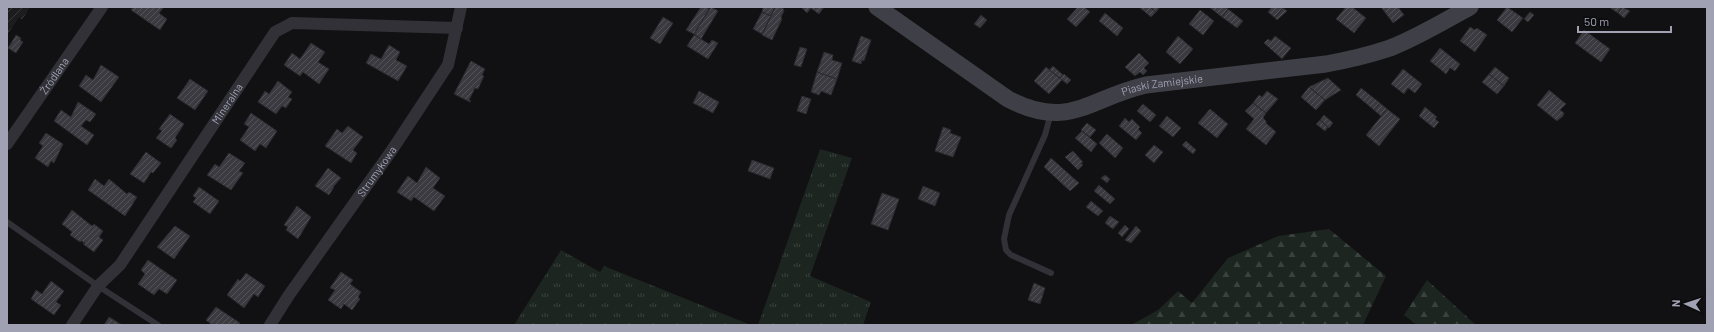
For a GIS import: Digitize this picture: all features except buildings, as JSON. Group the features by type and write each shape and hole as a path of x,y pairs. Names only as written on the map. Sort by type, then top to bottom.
{"street":[{"name":"Źródlana","path":"7,144 102,7"},
{"name":"Strumykowa","path":"270,325 289,295 392,150 448,65 461,7"},
{"name":"Piaski Zamiejskie","path":"876,7 1008,99 1022,106 1051,113 1065,113 1081,109 1120,93 1146,85 1326,64 1348,60 1396,45 1470,7"},
{"name":"Mineralna","path":"72,325 98,286 120,265 275,32 292,23 457,28"}],"lane":[{"path":"1051,113 1043,141 1009,215 1004,239 1006,250 1011,255 1051,273"},
{"path":"7,222 98,286 158,325"}],"shaded area":[{"path":"7,7 30,7 22,20 19,17 7,35"}],"green space":[{"path":"820,149 852,158 810,276 871,302 863,325 758,325"},
{"path":"1329,229 1386,276 1363,325 1131,325 1158,310 1178,291 1192,303 1228,258 1278,236"},
{"path":"561,250 600,272 604,266 751,325 514,325"},
{"path":"1427,280 1476,325 1417,325 1404,315"}]}
